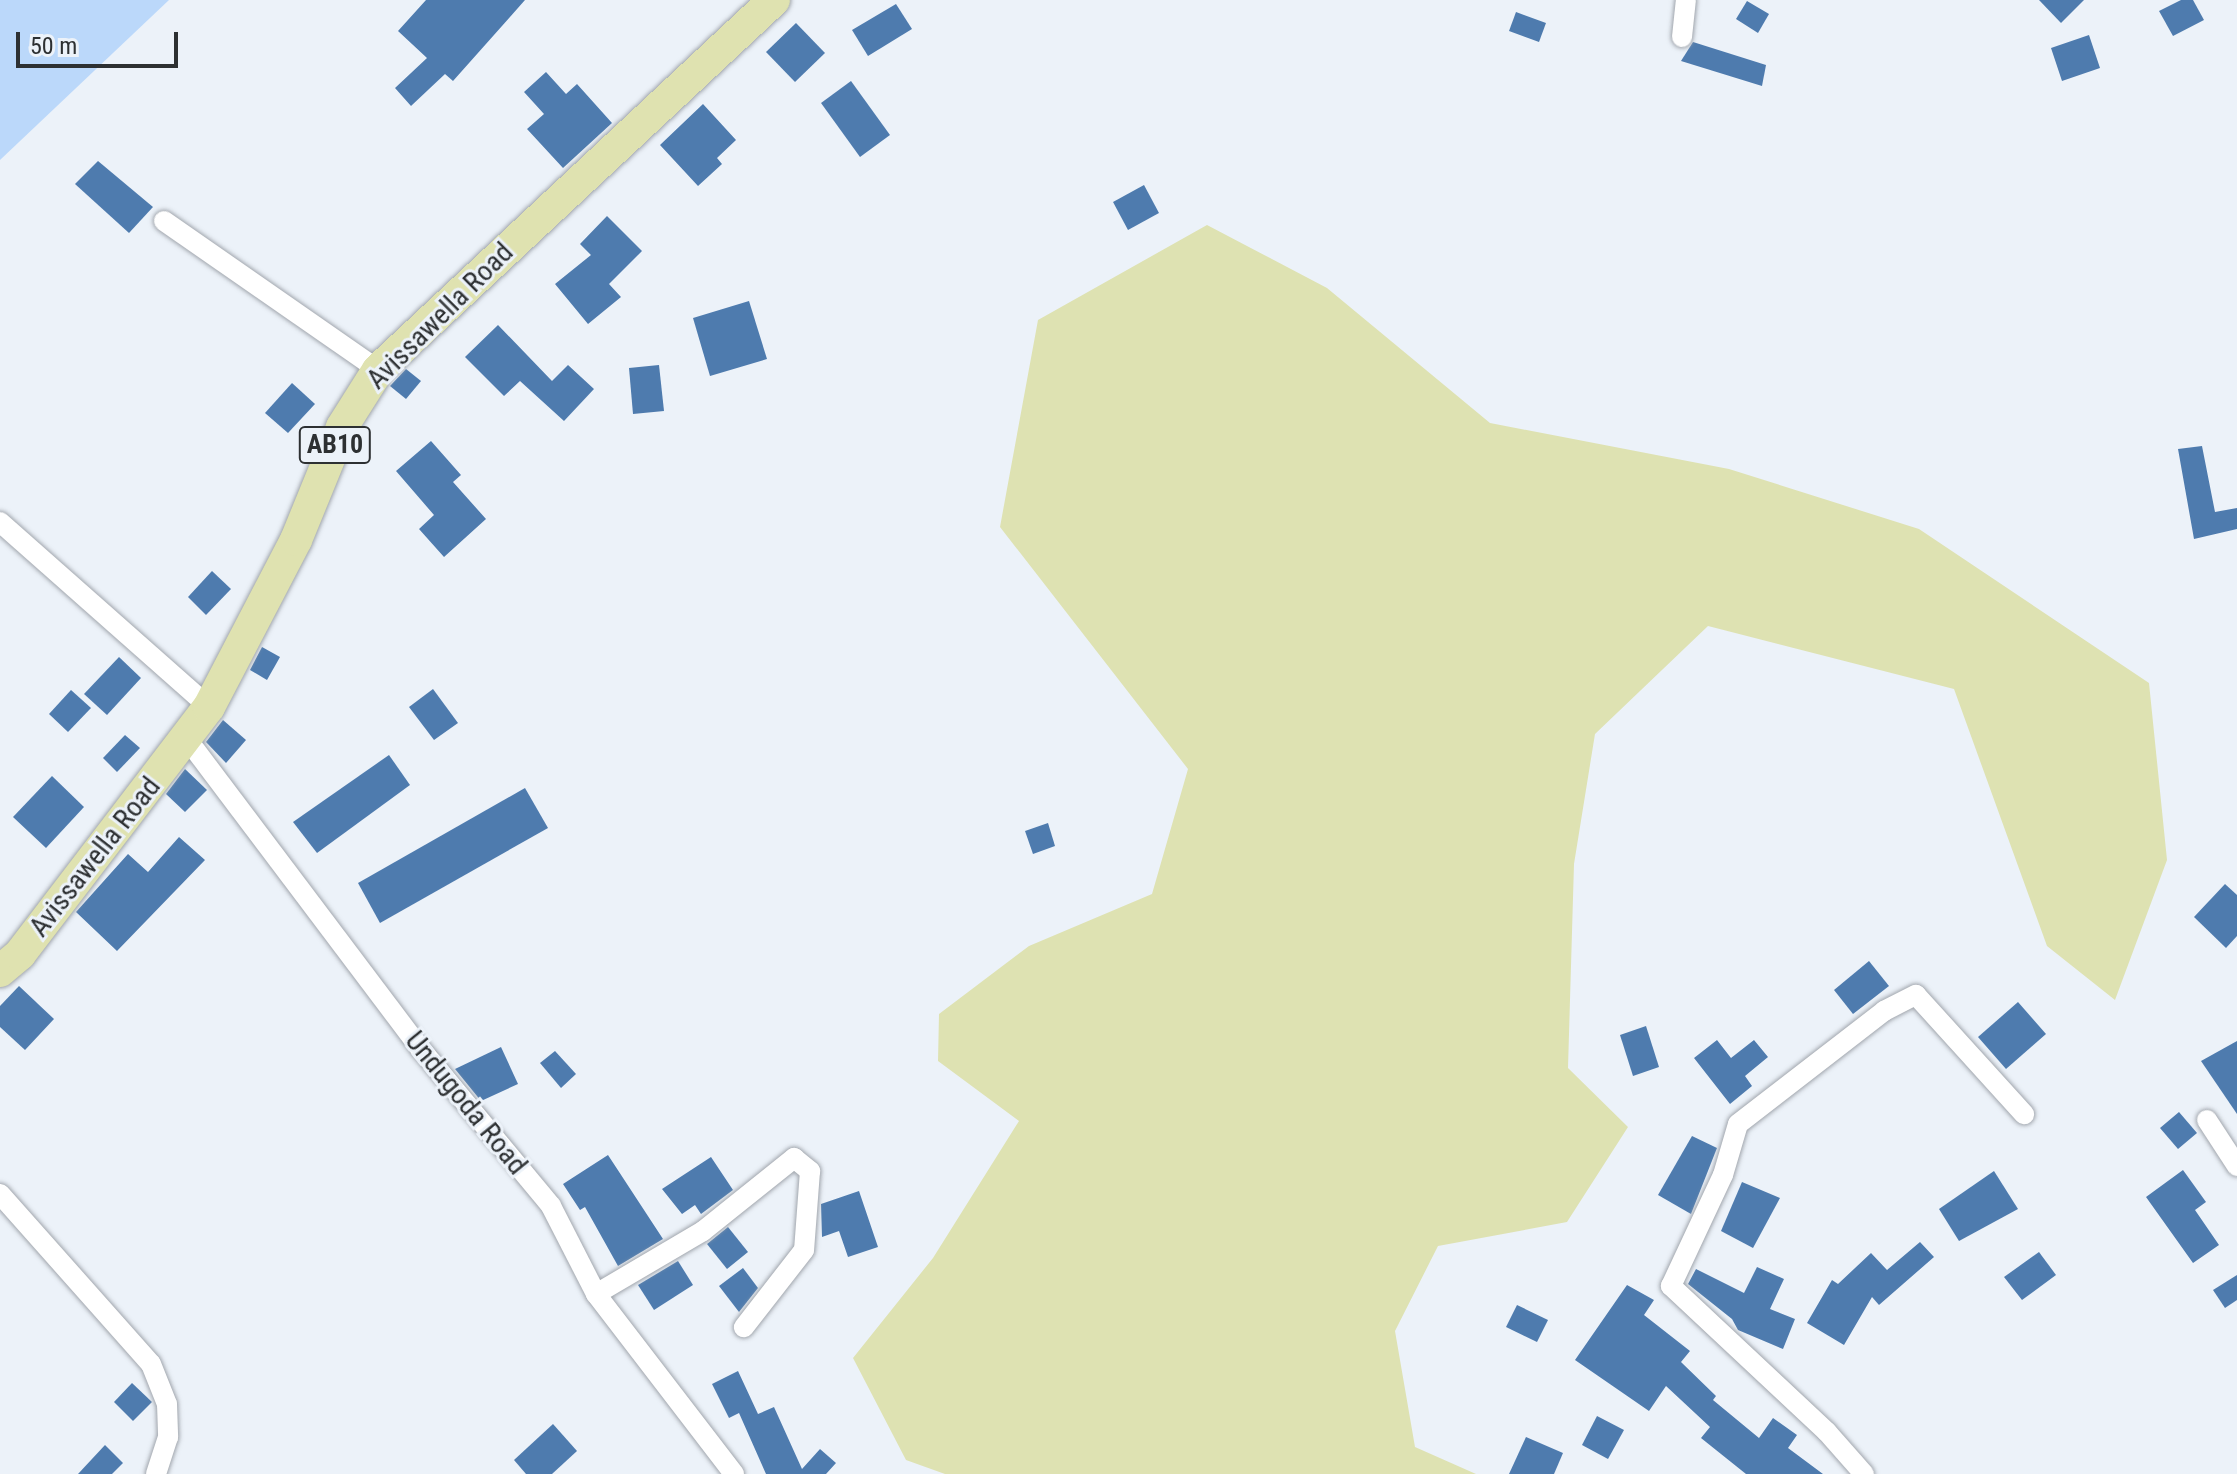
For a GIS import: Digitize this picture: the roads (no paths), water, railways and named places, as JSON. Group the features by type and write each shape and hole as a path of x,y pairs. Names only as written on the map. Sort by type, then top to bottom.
{"main road":[{"name":"Avissawella Road","path":"0,971 20,954 209,707 296,540 342,427 378,370 774,0"}],"street":[{"path":"1682,37 1686,0"},
{"path":"164,221 378,370"},
{"path":"0,522 209,707"},
{"name":"Undugoda Road","path":"187,739 420,1048 551,1206 596,1294 734,1474"},
{"path":"1864,1474 1671,1286 1723,1175 1738,1124 1884,1011 1916,995 2024,1114"},
{"path":"2207,1120 2237,1166"},
{"path":"596,1294 703,1231 794,1158 810,1171 804,1250 744,1327"},
{"path":"0,1194 151,1364 167,1404 168,1437 156,1474"}],"water":[{"path":"0,0 169,0 0,160"}]}
